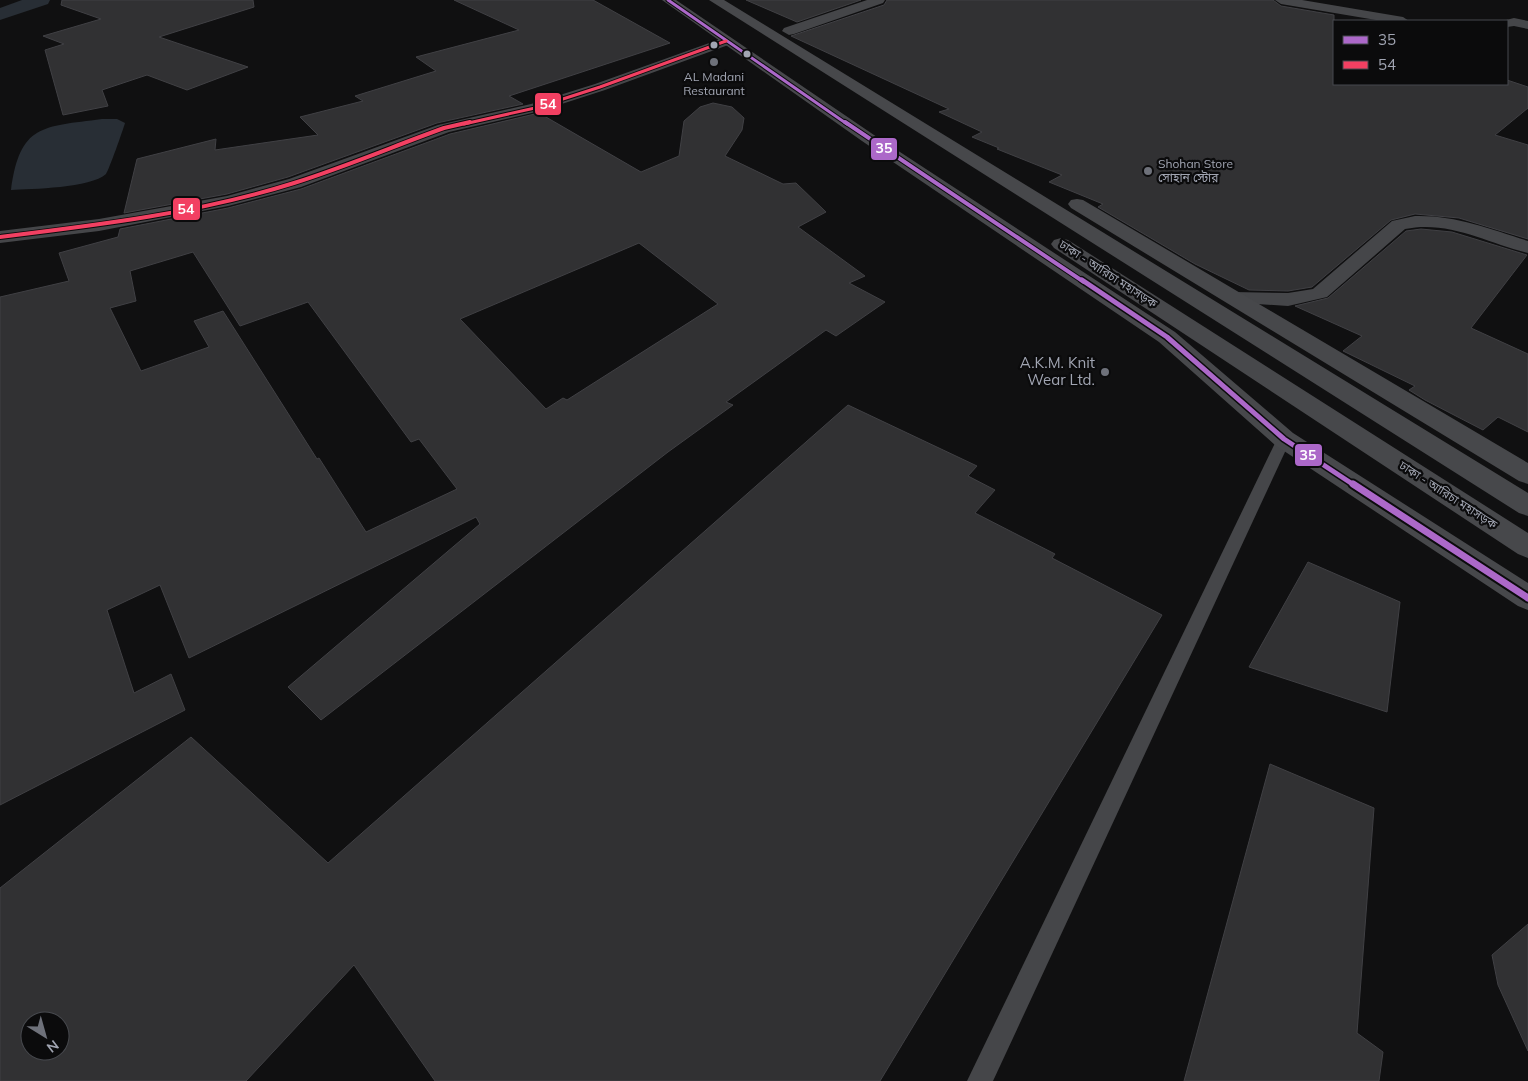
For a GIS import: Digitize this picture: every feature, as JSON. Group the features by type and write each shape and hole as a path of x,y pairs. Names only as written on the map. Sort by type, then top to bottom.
{"highway":[{"path":"668,0 868,138 1167,337 1284,439 1528,598"},
{"name":"ঢাকা - আরিচা মহাসড়ক","path":"689,0 863,116 1528,547"},
{"name":"ঢাকা - আরিচা মহাসড়ক","path":"715,0 1528,506"},
{"path":"740,0 1528,475"}],"street":[{"path":"789,31 880,0"},
{"path":"1281,0 1397,20"},
{"path":"1508,23 1528,25"},
{"path":"0,237 99,225 228,200 295,183 444,128 535,108 600,88 726,41"},
{"path":"1232,298 1308,298 1320,292 1399,225 1408,222 1452,224 1528,247"}],"lane":[{"path":"980,1081 1284,439"}],"shaded area":[{"path":"117,119 125,123 106,174 98,179 75,185 11,190 15,168 21,152 28,141 37,133 64,124"}],"building":[{"path":"62,0 253,0 254,7 159,37 248,67 187,90 147,75 102,90 108,106 63,115 45,50 64,44 43,36 101,19 61,5"},
{"path":"454,0 593,0 670,43 509,96 523,104 437,123 288,177 227,194 124,213 137,159 216,139 215,150 318,135 300,117 363,101 355,96 436,71 416,57 519,30"},
{"path":"746,0 861,0 797,22"},
{"path":"887,0 1273,0 1281,6 1334,15 1333,85 1508,85 1508,80 1528,87 1528,108 1495,135 1528,145 1528,239 1459,218 1415,214 1391,220 1312,287 1288,291 1249,290 1195,264 1098,207 1103,204 1049,182 1062,175 972,137 982,132 939,112 949,109 791,36 884,5"},
{"path":"713,103 732,107 744,118 742,130 725,156 783,184 796,183 826,212 798,227 865,276 849,283 885,302 836,336 826,330 726,402 733,405 668,452 321,720 288,687 480,524 476,517 189,658 160,585 107,610 134,693 171,674 185,710 0,805 0,297 69,281 59,253 118,237 120,229 228,208 301,189 450,134 539,113 641,172 679,156 684,121 700,107","holes":["639,243 718,304 567,400 563,398 546,409 460,319","193,252 240,326 308,302 411,442 419,439 457,489 366,532 223,311 194,321 209,347 141,371 110,308 136,301 130,271"]},
{"path":"1421,229 1452,232 1527,255 1471,328 1528,354 1528,432 1498,417 1483,430 1425,400 1409,390 1415,386 1343,351 1362,336 1295,306 1328,298 1406,231"},
{"path":"848,405 977,466 968,476 995,490 975,513 1055,554 1052,558 1162,615 880,1081 435,1081 354,965 246,1081 0,1081 0,888 191,737 328,863"},
{"path":"1308,562 1400,602 1387,712 1249,667"},
{"path":"1270,764 1374,808 1357,1033 1383,1052 1379,1081 1184,1081"},
{"path":"1528,924 1528,1051 1498,985 1492,955"}],"waterway":[{"path":"0,14 41,0"}],"transit line":[{"name":"35","path":"668,0 868,138 1167,337 1284,439 1528,598"},
{"name":"54","path":"0,237 99,225 228,201 295,183 444,128 535,108 600,87 726,41"}],"place":[{"name":"AL Madani Restaurant","path":"714,62"},
{"name":"Shohan Store সোহান স্টোর","path":"1148,171"},
{"name":"A.K.M. Knit Wear Ltd.","path":"1105,372"}]}
